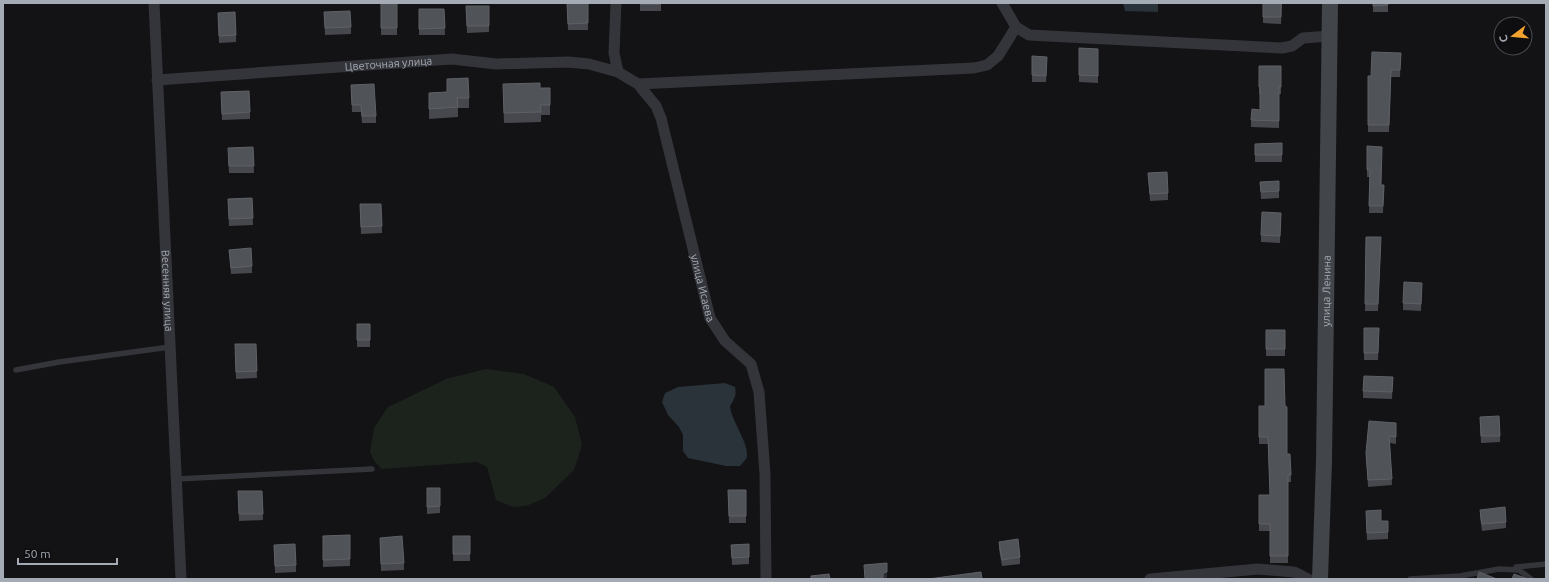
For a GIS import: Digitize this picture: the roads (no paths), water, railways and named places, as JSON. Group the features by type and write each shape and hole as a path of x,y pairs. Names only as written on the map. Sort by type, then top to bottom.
{"main road":[{"name":"улица Ленина","path":"1320,579 1324,461 1330,3"}],"street":[{"name":"Весенняя улица","path":"154,3 181,579"},
{"path":"616,3 614,53 618,72"},
{"path":"1002,3 1016,27 1029,35 1282,48 1292,46 1303,38 1330,36"},
{"path":"638,84 974,68 988,65 998,56 1016,27"},
{"name":"Цветочная улица","path":"157,80 452,59 496,64 568,62 589,64 618,72"},
{"name":"улица Исаева","path":"618,72 638,84 656,106 661,118 710,318 725,341 751,364 759,392 765,474 766,579"},
{"path":"1150,579 1258,568 1294,572 1308,579"}],"lane":[{"path":"16,370 59,362 170,347"},
{"path":"176,479 372,469"},
{"path":"1410,579 1460,576 1499,569 1546,564"},
{"path":"1499,569 1519,570 1531,579"}]}
